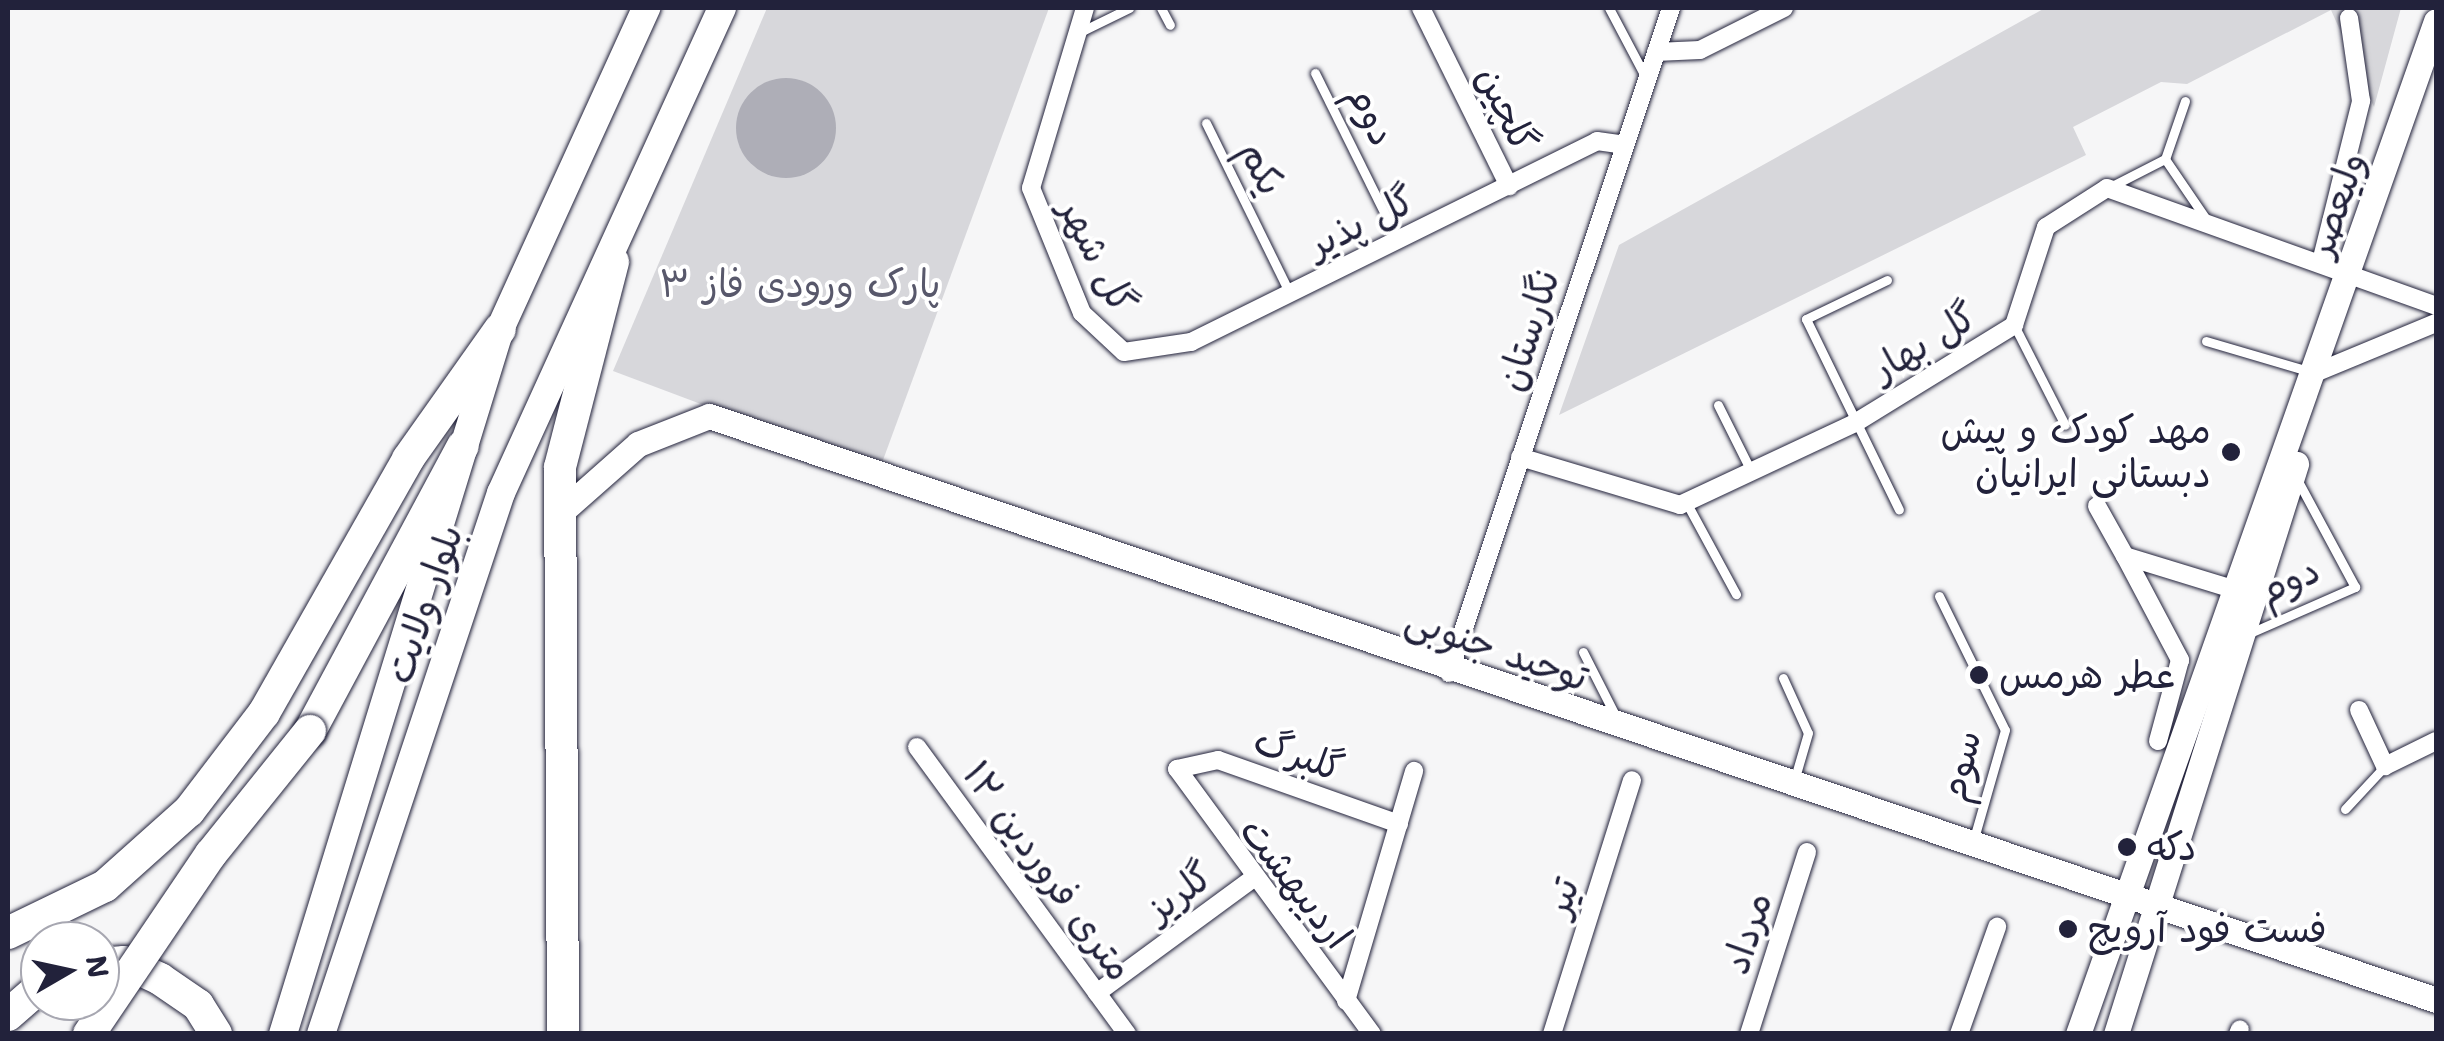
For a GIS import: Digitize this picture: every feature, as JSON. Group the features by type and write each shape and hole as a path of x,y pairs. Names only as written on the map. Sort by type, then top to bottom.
{"highway":[{"path":"564,1034 560,513 580,370 612,262"},
{"path":"8,932 105,886 188,811 264,713 408,458 500,330"},
{"path":"89,1034 200,869 310,731 463,446"},
{"path":"120,962 160,979 198,1005 216,1034"}],"main road":[{"name":"بلوار ولایت","path":"284,1034 324,894 415,622 463,446 500,330 646,8"},
{"name":"بلوار ولایت","path":"321,1034 334,982 502,493 612,262 722,8"}],"street":[{"name":"گل شهر","path":"1085,8 1031,188 1082,313 1124,352"},
{"name":"گلچین","path":"1421,8 1509,186"},
{"name":"نگارستان","path":"1449,673 1671,8"},
{"path":"1656,52 1700,50 1784,8"},
{"path":"2321,262 2361,101 2349,18"},
{"name":"ولیعصر","path":"2304,410 2436,21"},
{"name":"گل پذیر","path":"1124,352 1172,350 1597,141 1624,145"},
{"path":"2107,188 2206,219 2436,306"},
{"name":"گل بهار","path":"1686,502 1854,422 2014,325 2046,227 2107,188"},
{"path":"2315,373 2436,322"},
{"path":"2116,1034 2161,909 2294,474 2304,410"},
{"path":"2078,1034 2233,589 2304,410"},
{"name":"توحید جنوبی","path":"560,513 638,444 708,416 1449,673 1794,784 2436,1000"},
{"path":"1520,457 1686,502"},
{"path":"2097,506 2180,660 2158,741"},
{"path":"2125,556 2233,589"},
{"path":"2359,710 2386,766 2436,741"},
{"name":"۱۲ متری فروردین","path":"916,747 1127,1034"},
{"name":"گلبرگ","path":"1177,769 1218,760 1398,824"},
{"name":"اردیبهشت","path":"1177,769 1252,879 1372,1034"},
{"path":"1346,1001 1414,771"},
{"name":"تیر","path":"1552,1034 1632,780"},
{"name":"مرداد","path":"1749,1034 1807,852"},
{"name":"گلریز","path":"1097,993 1252,879"},
{"path":"1958,1034 1997,928"}],"lane":[{"path":"1077,34 1130,8"},
{"path":"1161,8 1170,26"},
{"path":"1609,8 1646,79"},
{"name":"دوم","path":"1315,73 1398,240"},
{"path":"2107,188 2165,159 2185,102"},
{"name":"یکم","path":"1206,123 1290,294"},
{"path":"2165,159 2206,219"},
{"path":"1887,280 1806,319 1898,510"},
{"path":"2014,325 2064,425"},
{"path":"2206,341 2315,373"},
{"path":"1718,405 1751,472"},
{"name":"دوم","path":"2242,636 2355,587 2294,474"},
{"path":"1686,502 1736,594"},
{"name":"سوم","path":"1939,596 2005,730 1972,844"},
{"path":"1583,652 1622,730"},
{"path":"1783,678 1808,733 1794,784"},
{"path":"2345,808 2386,766"}],"green space":[{"name":"پارک ورودی فاز ۳","path":"767,8 1049,8 879,471 613,371"},
{"path":"2045,8 2401,8 2374,107 2331,10 2187,84 2161,82 2073,127 2086,155 1559,415 1619,245"}],"shaded area":[{"path":"786,78 805,82 821,93 832,109 836,128 832,147 821,163 805,174 786,178 767,174 751,163 740,147 736,128 740,109 751,93 767,82"}],"place":[{"name":"مهد کودک و پیش دبستانی ایرانیان","path":"2231,452"},
{"name":"عطر هرمس","path":"1979,675"},
{"name":"دکه","path":"2127,847"},
{"name":"فست فود آرویچ","path":"2068,929"}]}
